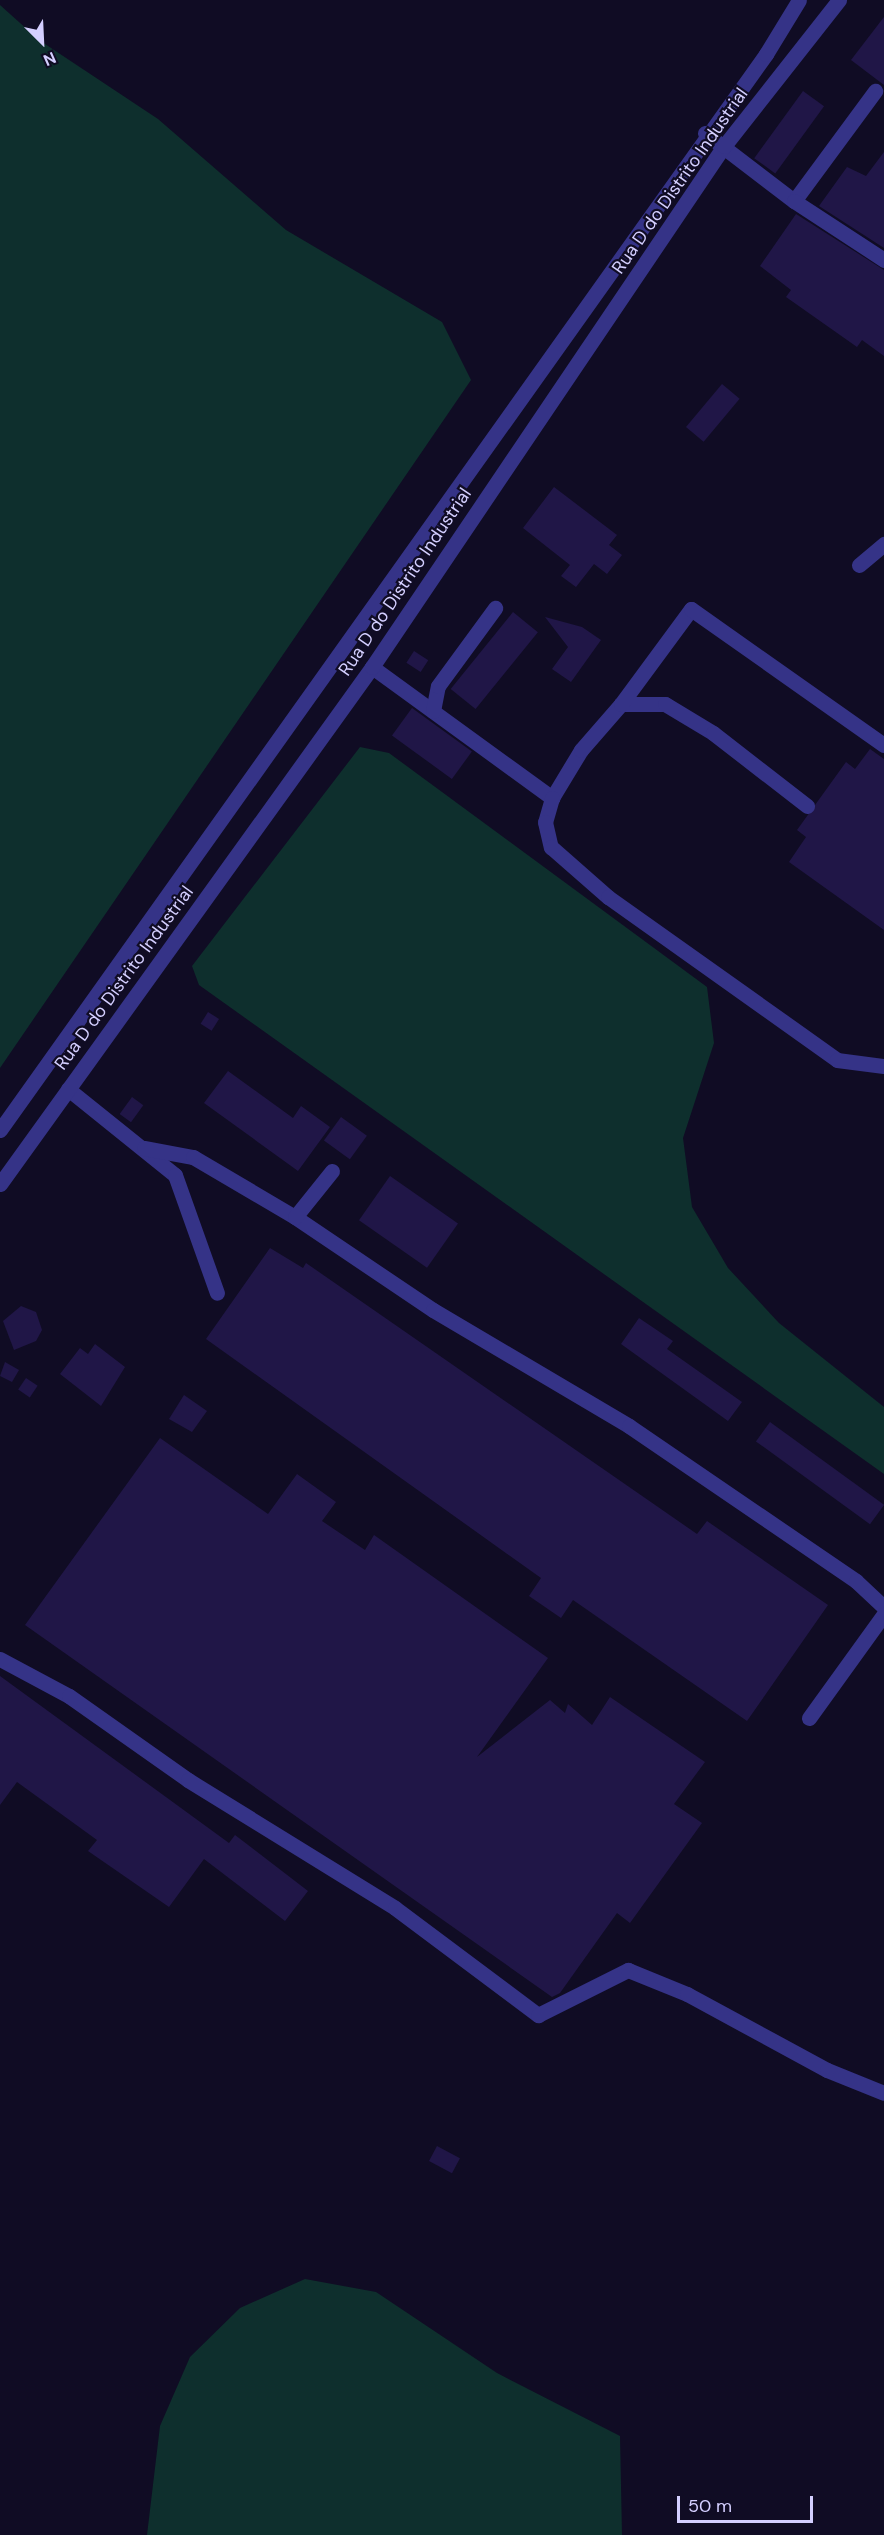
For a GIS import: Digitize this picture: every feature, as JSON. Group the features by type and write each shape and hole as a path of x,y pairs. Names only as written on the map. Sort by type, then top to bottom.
{"street":[{"name":"Rua D do Distrito Industrial","path":"0,1130 705,133 766,54 799,0"},
{"name":"Rua D do Distrito Industrial","path":"0,1184 372,667 724,146 839,0"},
{"path":"794,201 875,91"},
{"path":"705,133 794,201 884,260"},
{"path":"859,565 884,544"},
{"path":"433,711 438,686 495,608"},
{"path":"884,745 691,609 621,704 581,750 552,798 545,822 552,847 608,897 837,1060 884,1066"},
{"path":"372,667 552,798"},
{"path":"621,704 665,704 713,733 807,806"},
{"path":"68,1089 175,1175 217,1293"},
{"path":"144,1148 193,1157 295,1217 433,1310 629,1426 856,1581 884,1607"},
{"path":"295,1217 332,1171"},
{"path":"809,1718 884,1614"},
{"path":"0,1659 69,1696 188,1780 395,1908 538,2015 627,1970 687,1994 827,2070 884,2093"}],"green space":[{"path":"0,5 39,40 158,119 286,230 442,322 471,380 0,1068"},
{"path":"360,747 389,753 707,987 714,1043 683,1138 692,1207 728,1268 779,1323 884,1407 884,1474 199,985 192,966"},
{"path":"305,2279 376,2292 497,2373 620,2436 622,2535 147,2535 160,2426 190,2357 240,2308"}],"building":[{"path":"884,17 884,85 851,60"},
{"path":"803,91 824,106 775,173 754,158"},
{"path":"884,152 884,248 819,206 847,167 866,176"},
{"path":"796,214 884,270 884,356 862,340 857,347 786,297 791,290 760,266"},
{"path":"722,384 740,399 704,442 686,427"},
{"path":"554,487 617,535 609,545 622,555 607,574 594,564 576,587 561,576 570,565 523,528"},
{"path":"513,612 538,632 476,709 451,689"},
{"path":"545,617 582,627 601,640 571,682 552,669 568,647"},
{"path":"414,651 428,660 421,672 406,663"},
{"path":"412,708 472,751 452,779 392,736"},
{"path":"870,749 884,759 884,930 789,862 806,837 797,830 846,762 855,769"},
{"path":"208,1012 219,1019 212,1031 201,1024"},
{"path":"228,1071 293,1118 301,1106 330,1127 298,1171 204,1103"},
{"path":"132,1097 143,1105 131,1122 120,1114"},
{"path":"341,1117 367,1136 350,1159 324,1140"},
{"path":"390,1176 458,1224 427,1268 359,1220"},
{"path":"270,1248 303,1268 306,1263 697,1534 707,1521 828,1605 747,1721 573,1600 561,1618 529,1596 541,1578 206,1339"},
{"path":"21,1306 36,1312 42,1330 36,1341 14,1350 3,1321"},
{"path":"639,1318 673,1341 667,1349 742,1402 728,1421 621,1344"},
{"path":"95,1344 125,1367 101,1406 60,1374 80,1348 88,1354"},
{"path":"5,1362 19,1370 12,1382 0,1376"},
{"path":"26,1378 38,1386 30,1397 18,1390"},
{"path":"184,1395 207,1411 192,1432 169,1419"},
{"path":"770,1422 884,1505 870,1524 756,1441"},
{"path":"160,1438 268,1514 297,1474 336,1502 322,1521 365,1550 374,1535 548,1658 477,1757 550,1700 565,1713 568,1704 592,1725 610,1697 705,1762 674,1804 702,1823 630,1923 617,1913 560,1993 552,1997 25,1625"},
{"path":"0,1676 229,1843 235,1835 308,1891 285,1921 204,1859 169,1907 88,1851 97,1840 17,1782 0,1805"},
{"path":"437,2146 460,2158 452,2173 429,2161"}]}
